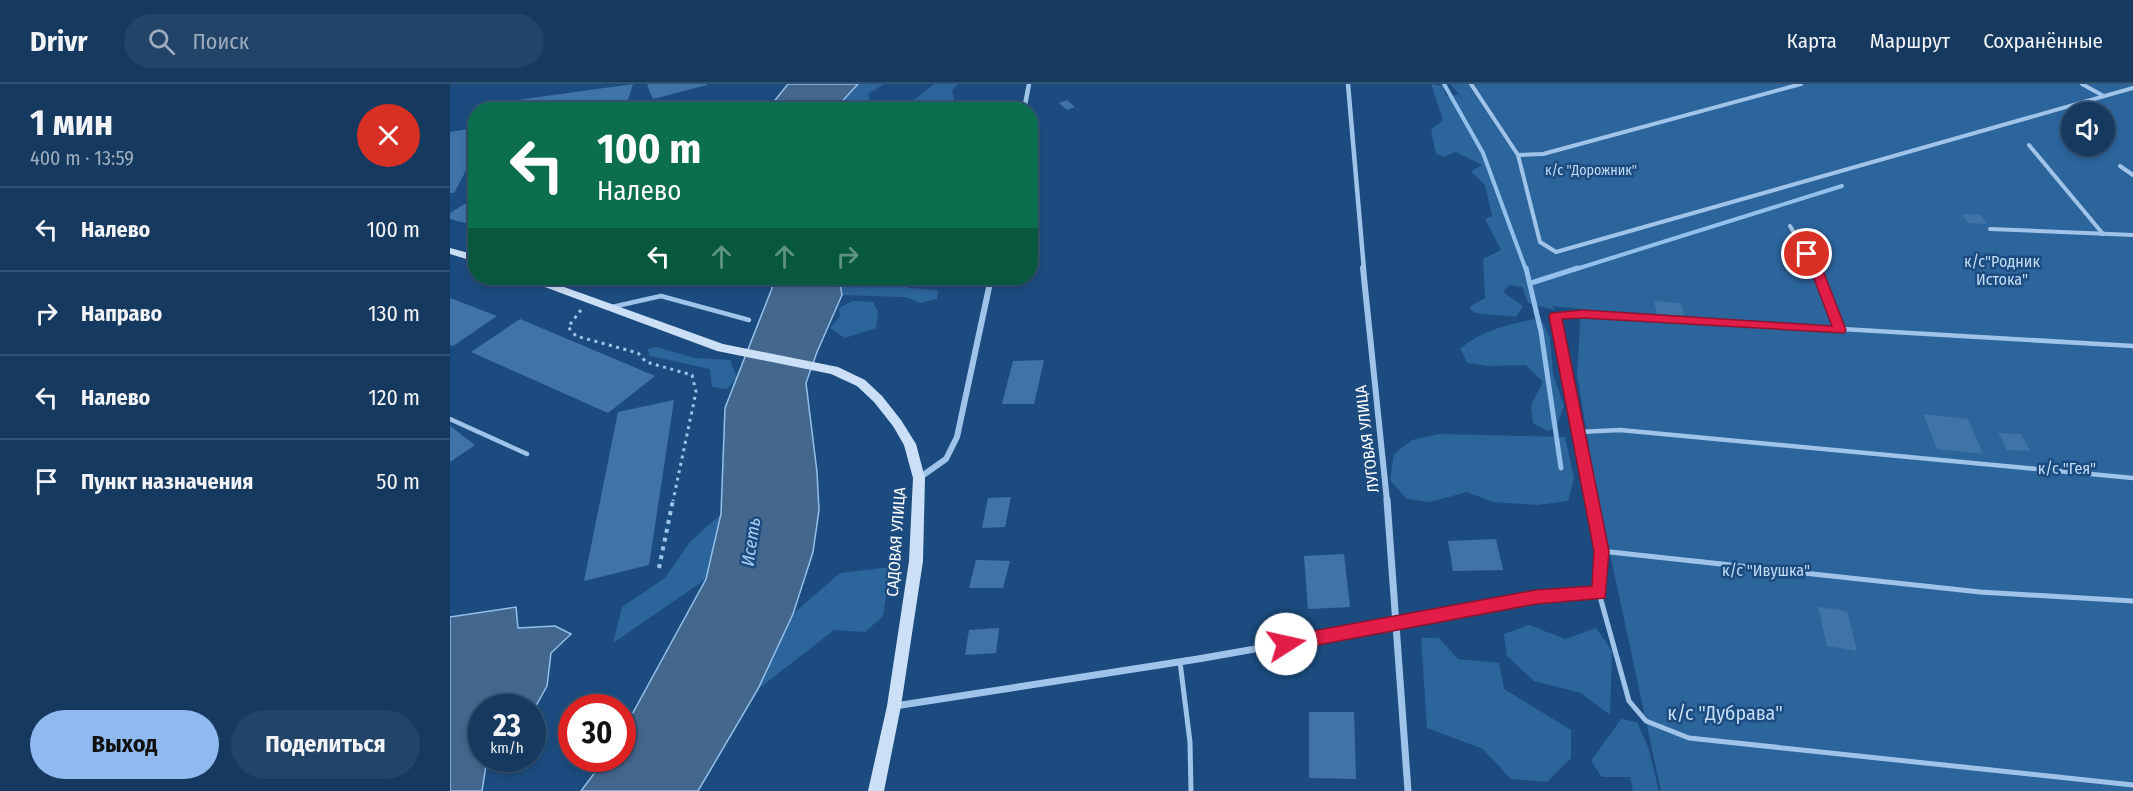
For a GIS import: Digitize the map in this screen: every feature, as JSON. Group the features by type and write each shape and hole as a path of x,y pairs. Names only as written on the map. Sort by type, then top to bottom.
{"main road":[{"path":"450,251 468,257"},
{"path":"551,285 591,298 667,330 721,348 834,370 861,383 878,399 910,444 919,478"},
{"name":"САДОВАЯ УЛИЦА","path":"876,791 894,706 916,561 919,478"}],"street":[{"path":"1026,102 1029,84"},
{"name":"ЛУГОВАЯ УЛИЦА","path":"1348,84 1373,383 1382,437 1408,791"},
{"name":"САДОВАЯ УЛИЦА","path":"919,478 946,459 957,437 990,285"},
{"path":"894,706 1180,662 1397,625 1536,597 1599,593"}],"lane":[{"path":"1471,84 1518,155 1540,242 1556,252 2133,88"},
{"path":"1518,155 1543,154 1801,84"},
{"path":"2082,84 2102,95"},
{"path":"2029,145 2103,234"},
{"path":"2120,166 2133,176"},
{"path":"1790,226 1816,268 1840,330"},
{"path":"1990,229 2133,235"},
{"path":"612,307 661,296 749,320"},
{"path":"2133,346 1583,314 1555,316 1601,551 1599,593 1629,700 1646,721 1689,738 2133,784"},
{"path":"450,419 527,454"},
{"path":"1579,432 1620,430 2133,478"},
{"path":"1601,551 1980,592 2133,601"},
{"path":"1180,662 1190,742 1191,791"}],"path":[{"path":"591,298 568,327 576,336 638,353 646,362 692,375 696,392 659,568"}],"green space":[{"path":"858,84 884,84 868,94 870,102 841,102"},
{"path":"934,84 958,84 952,90 955,102 912,102"},
{"path":"1431,84 1443,86 1446,96 1460,95 1450,84 2133,84 2133,791 1661,791 1595,484 1577,374 1581,309 1552,306 1554,310 1528,303 1522,287 1509,285 1503,292 1523,306 1516,317 1474,313 1469,307 1485,298 1483,259 1501,250 1485,219 1492,216 1485,185 1471,171 1482,165 1456,152 1444,157 1436,154 1431,130 1443,120"},
{"path":"840,285 902,285 909,288 938,290 937,299 920,303 905,297 842,295"},
{"path":"853,301 873,302 878,312 876,328 845,338 830,328 840,316 839,308"},
{"path":"1540,318 1550,337 1553,374 1564,406 1556,428 1548,431 1533,423 1531,405 1543,382 1526,365 1489,366 1468,363 1460,349 1487,332"},
{"path":"656,347 695,358 730,360 737,378 727,389 712,387 710,369 650,356 647,349"},
{"path":"1439,434 1565,437 1574,478 1568,501 1537,505 1493,502 1467,492 1430,502 1407,499 1390,480 1394,454 1412,440"},
{"path":"721,514 706,579 613,643 622,607 665,578 690,542"},
{"path":"891,567 883,616 865,632 834,630 758,689 793,614 840,573"},
{"path":"1529,625 1565,639 1596,628 1612,651 1610,715 1581,693 1534,681 1507,656 1504,634"},
{"path":"1421,638 1439,638 1458,659 1499,663 1504,689 1571,730 1571,758 1547,782 1511,779 1483,749 1427,728"},
{"path":"1621,719 1637,722 1648,747 1659,791 1633,791 1630,777 1602,777 1591,761"}],"water":[{"path":"788,84 858,84 841,102 774,102"},
{"name":"Исеть","path":"773,285 840,285 842,295 806,383 817,472 819,510 813,552 793,614 758,689 698,791 581,791 595,772 636,772 636,707 706,579 721,514 725,408"},
{"path":"516,607 518,628 555,626 571,634 551,653 547,686 543,694 468,694 468,772 485,772 482,791 450,791 450,617"}],"building":[{"path":"633,84 627,102 510,101"},
{"path":"647,85 707,85 653,99"},
{"path":"1067,100 1075,107 1067,110 1059,103"},
{"path":"468,129 468,167 454,193 450,193 450,132"},
{"path":"468,202 468,224 450,219 450,213"},
{"path":"1962,214 1981,215 1987,224 1968,223"},
{"path":"450,298 497,316 453,346 450,345"},
{"path":"1654,301 1681,303 1684,316 1657,314"},
{"path":"520,319 655,376 608,413 471,352"},
{"path":"1044,360 1034,404 1002,404 1013,361"},
{"path":"674,400 649,565 584,581 618,412"},
{"path":"1923,414 1968,419 1983,454 1937,449"},
{"path":"450,426 475,445 450,462"},
{"path":"1998,433 2021,434 2030,451 2007,450"},
{"path":"1011,497 1005,527 982,528 988,498"},
{"path":"1496,539 1503,570 1453,571 1448,541"},
{"path":"1344,554 1350,607 1308,609 1304,556"},
{"path":"976,560 1010,561 1003,588 969,588"},
{"path":"1818,607 1847,611 1857,651 1827,646"},
{"path":"999,628 996,653 965,655 969,630"},
{"path":"1309,712 1354,712 1356,779 1309,778"}],"waterway":[{"path":"1444,84 1483,153 1526,270"},
{"path":"1573,270 1842,186"},
{"path":"1526,268 1541,332 1561,468"},
{"path":"1531,283 1578,268"}],"route":[{"path":"1286,644 1461,613 1536,597 1599,593 1601,551 1555,316 1583,314 1840,330 1816,268 1807,254"}],"park label":[{"name":"к/с \"Дорожник\"","path":"1591,170"},
{"name":"к/с\"Родник Истока\"","path":"2002,270"},
{"name":"к/с \"Гея\"","path":"2067,468"},
{"name":"к/с \"Ивушка\"","path":"1766,570"},
{"name":"к/с \"Дубрава\"","path":"1725,713"}]}
